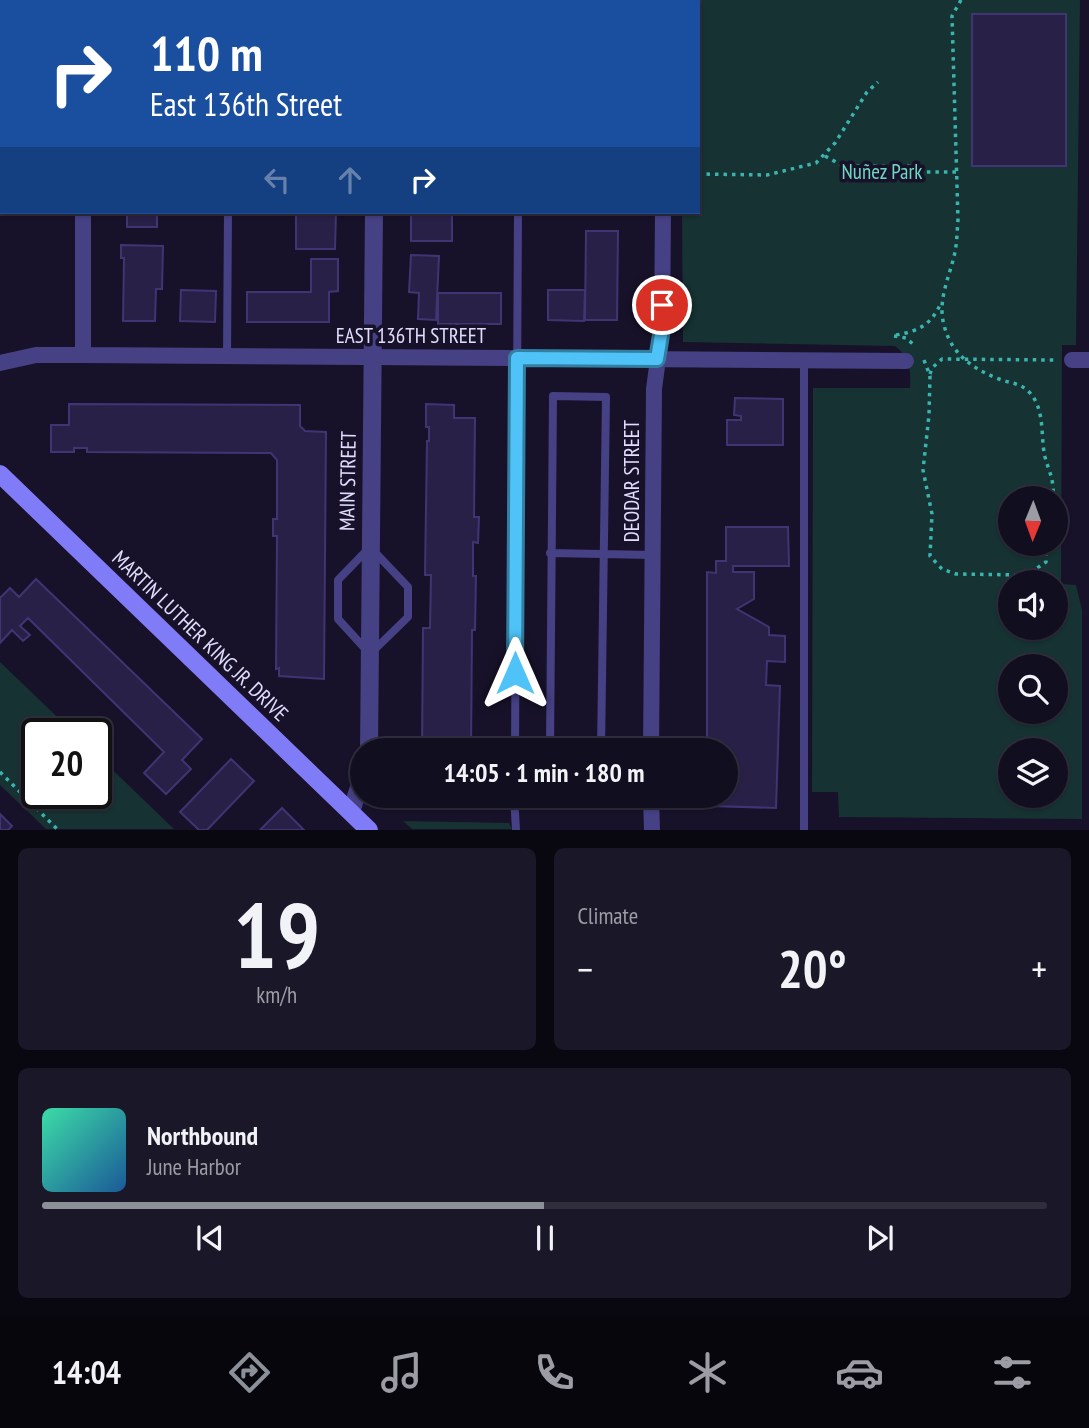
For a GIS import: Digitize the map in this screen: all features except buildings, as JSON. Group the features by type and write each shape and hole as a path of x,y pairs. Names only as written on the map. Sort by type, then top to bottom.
{"main road":[{"name":"MARTIN LUTHER KING JR. DRIVE","path":"0,474 369,830"}],"street":[{"path":"83,214 83,355"},
{"name":"MAIN STREET","path":"369,738 374,214"},
{"name":"DEODAR STREET","path":"651,738 654,388 662,329 663,214"},
{"name":"EAST 136TH STREET","path":"0,363 36,355 906,361"},
{"path":"1072,360 1089,360"},
{"path":"351,812 352,808"},
{"path":"651,808 652,830"}],"lane":[{"path":"228,214 228,356"},
{"path":"515,738 518,214"},
{"path":"804,360 804,830"},
{"path":"550,738 553,396 606,397 601,738"},
{"path":"370,547 408,587 408,617 370,654 338,619 338,580 370,547"},
{"path":"550,554 653,555"},
{"path":"515,808 516,830"}],"path":[{"path":"930,376 913,344 905,338 894,336 914,332 933,318 942,302 955,251 959,196 951,16 961,0"},
{"path":"700,174 767,175 816,163 825,156 871,88 878,82"},
{"path":"825,156 843,166 921,166 921,172 956,172"},
{"path":"942,302 943,323 949,341 962,359 1000,380 1020,385 1030,392 1041,418 1045,460 1051,471 1052,486"},
{"path":"1046,556 1046,562 1027,575 956,574 935,564 928,549 932,514 923,470 930,376 932,368 942,359 1072,360"},
{"path":"0,772 58,830"}],"green space":[{"name":"Nuñez Park","path":"700,0 1080,0 1076,345 1062,345 1061,486 998,486 998,556 1061,556 1061,570 998,570 998,640 1068,640 1068,584 1076,585 1082,610 1082,819 839,817 838,792 812,792 813,388 910,388 907,360 895,346 683,342 682,214 700,214"},
{"path":"0,662 58,718 21,718 21,805 0,785"},
{"path":"112,769 174,829 46,829 25,809 112,809"},
{"path":"403,821 509,823 512,829 412,829"}],"route":[{"path":"515,673 517,358 657,359 662,329 662,305"}]}
